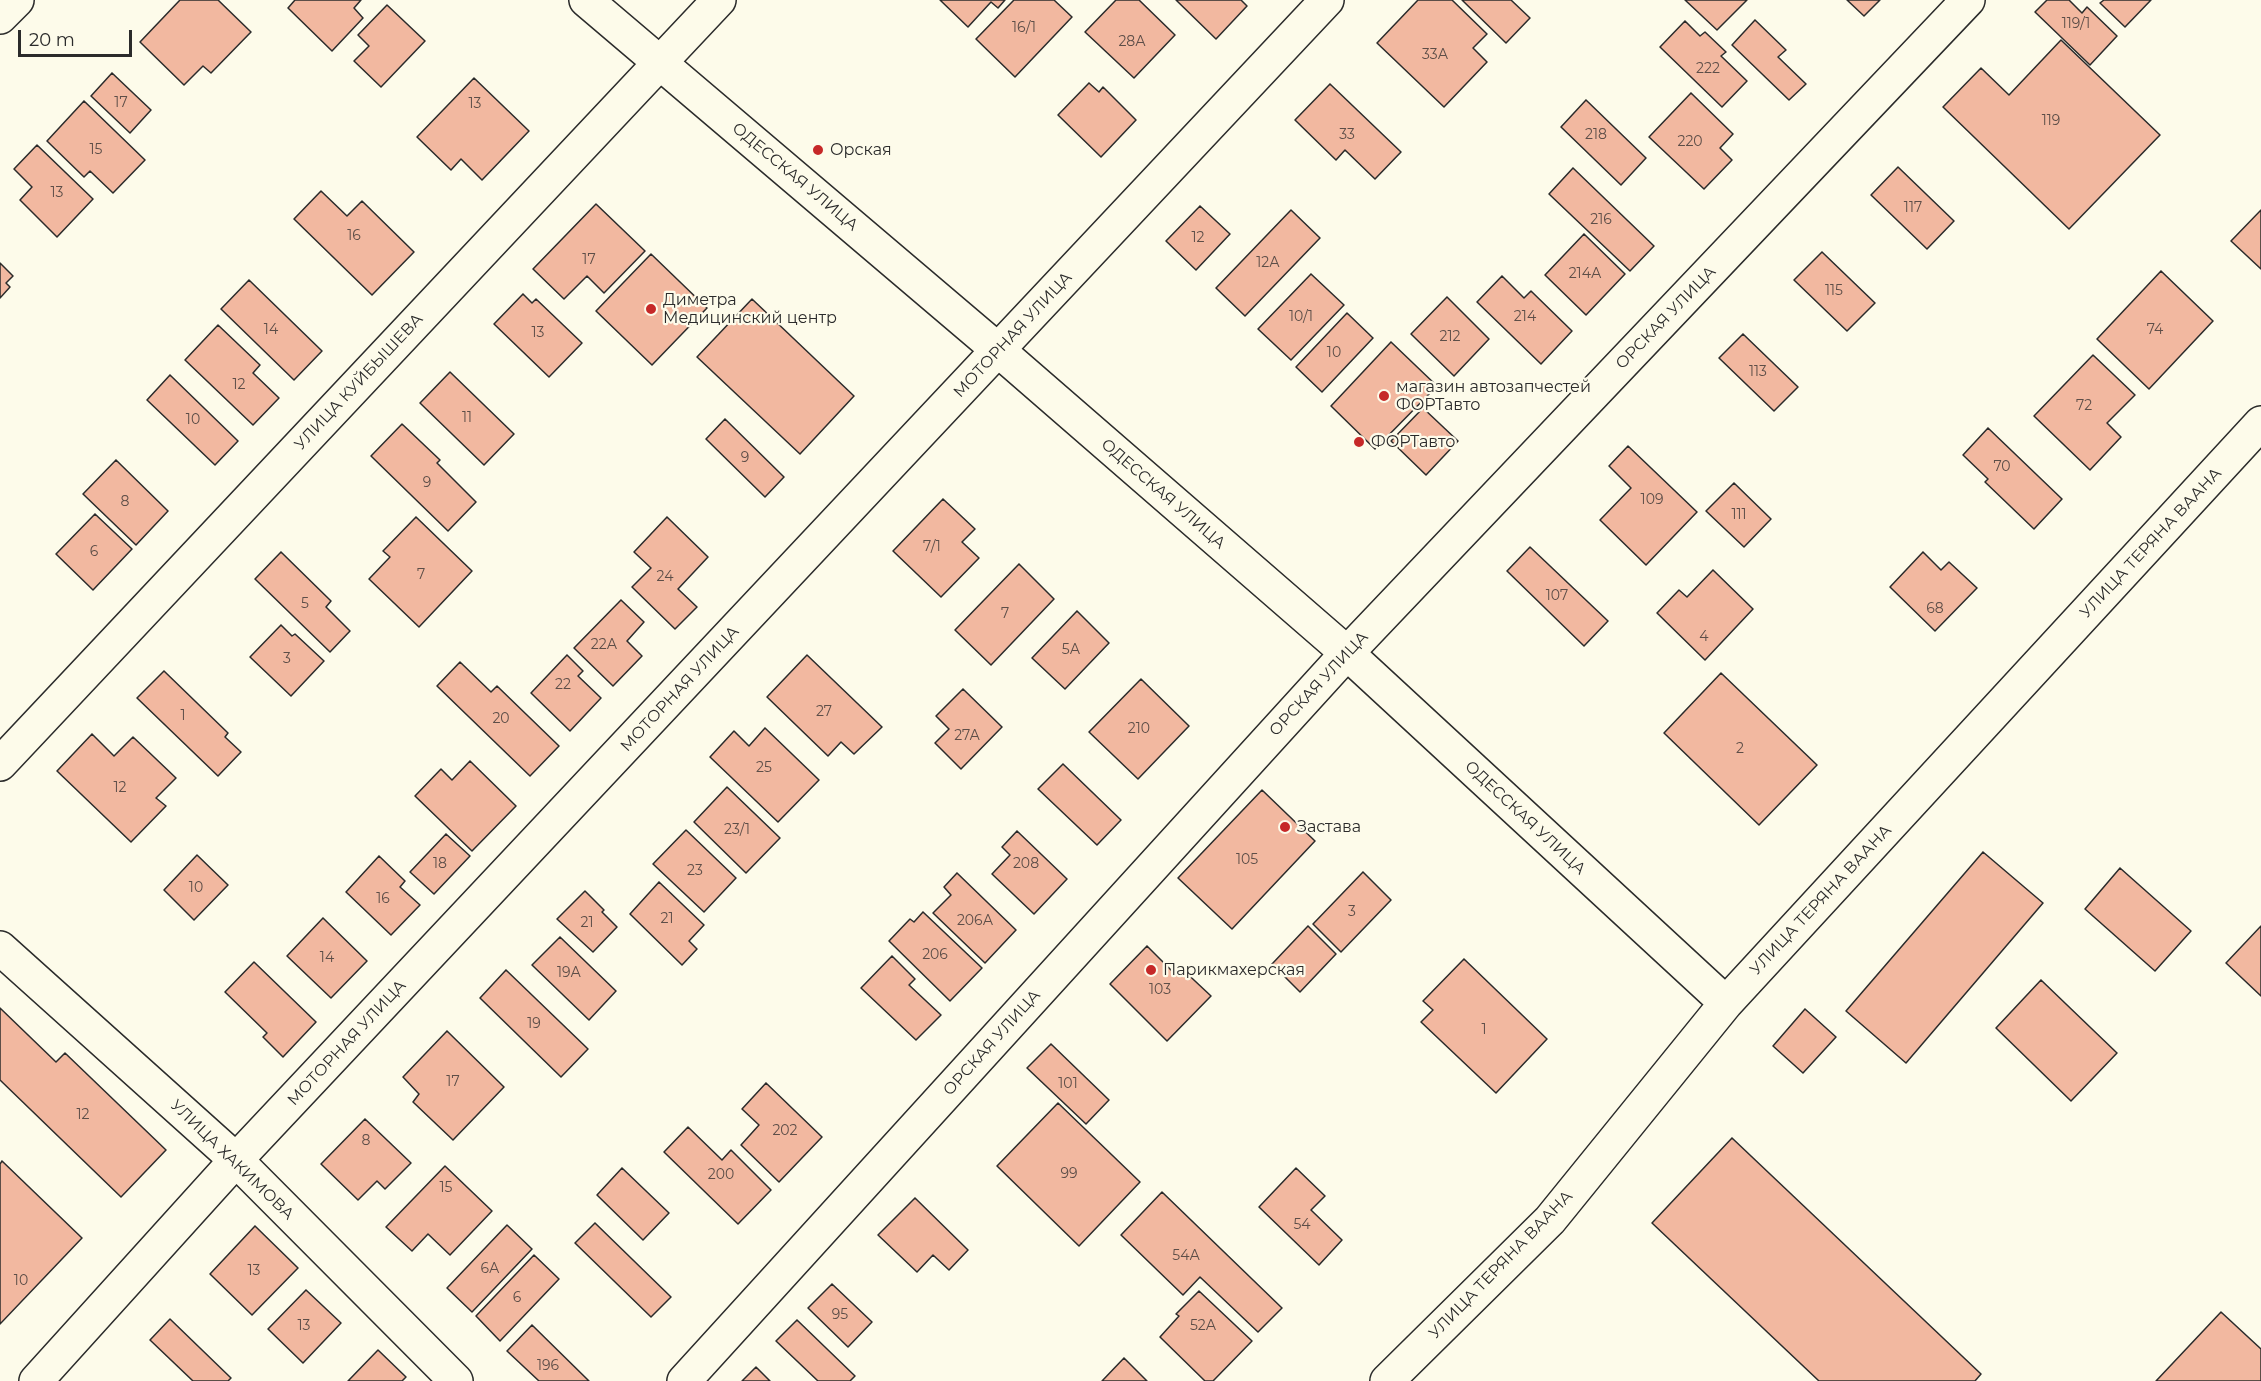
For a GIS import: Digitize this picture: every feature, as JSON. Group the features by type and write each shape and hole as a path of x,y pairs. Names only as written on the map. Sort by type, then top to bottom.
{"street":[{"path":"0,17 17,0"},
{"name":"ОДЕССКАЯ УЛИЦА","path":"586,0 998,350 1347,653 1726,1003"},
{"name":"УЛИЦА КУЙБЫШЕВА","path":"0,764 719,0"},
{"name":"МОТОРНАЯ УЛИЦА","path":"36,1381 236,1160 1327,0"},
{"name":"ОРСКАЯ УЛИЦА","path":"684,1381 1347,653 1968,0"},
{"name":"УЛИЦА ТЕРЯНА ВААНА","path":"1387,1381 1550,1220 1726,1003 2261,423"},
{"name":"УЛИЦА ХАКИМОВА","path":"0,948 236,1160 456,1381"}],"building":[{"path":"180,0 218,0 251,32 211,73 203,66 184,85 140,42"},
{"path":"295,0 361,0 354,8 363,18 332,51 288,8"},
{"path":"940,0 1005,0 998,8 991,2 968,27"},
{"path":"1014,0 1054,0 1072,17 1015,77 976,39"},
{"path":"1116,0 1139,0 1175,35 1134,78 1085,32"},
{"path":"1176,0 1241,0 1247,6 1216,39"},
{"path":"1418,0 1452,0 1487,34 1473,48 1487,62 1444,107 1377,43"},
{"path":"1462,0 1511,0 1530,18 1506,43"},
{"path":"1685,0 1747,0 1717,30"},
{"path":"1847,0 1880,0 1864,16"},
{"path":"2047,0 2069,0 2082,13 2087,7 2117,36 2090,65 2035,12"},
{"path":"2104,0 2151,0 2125,27 2100,3"},
{"path":"387,5 425,41 381,87 354,61 369,46 358,35"},
{"path":"1755,20 1786,50 1778,57 1806,84 1789,100 1732,45"},
{"path":"1685,21 1700,36 1705,32 1726,52 1721,56 1747,81 1722,107 1660,47"},
{"path":"2061,40 2160,135 2069,229 1943,107 1981,68 2009,95"},
{"path":"112,73 151,110 130,133 91,96"},
{"path":"474,78 529,131 482,180 461,159 451,170 417,137"},
{"path":"1089,83 1099,92 1103,87 1136,120 1101,157 1058,115"},
{"path":"1330,84 1401,152 1375,179 1345,150 1336,160 1295,120"},
{"path":"1691,93 1733,134 1720,148 1732,160 1704,189 1649,137"},
{"path":"1586,100 1646,158 1621,185 1561,127"},
{"path":"84,101 145,160 113,193 90,171 84,177 47,141"},
{"path":"37,145 93,199 57,237 20,200 32,187 14,169"},
{"path":"1898,167 1954,221 1927,249 1871,195"},
{"path":"1573,168 1654,246 1630,271 1549,194"},
{"path":"321,191 347,216 362,201 414,252 372,295 294,219"},
{"path":"596,204 645,251 604,293 587,276 564,299 533,269"},
{"path":"1200,206 1230,234 1196,270 1166,241"},
{"path":"1291,210 1320,238 1245,316 1216,288"},
{"path":"2261,210 2261,269 2231,241"},
{"path":"1584,234 1625,274 1586,315 1545,275"},
{"path":"1822,252 1875,303 1847,331 1794,280"},
{"name":"Диметра Медицинский центр","path":"651,254 707,308 652,365 596,311"},
{"path":"0,263 13,276 6,283 10,287 0,298"},
{"path":"2161,271 2213,321 2149,389 2097,339"},
{"path":"1311,274 1344,305 1291,360 1258,329"},
{"path":"1502,276 1524,298 1531,291 1572,331 1541,364 1477,302"},
{"path":"249,280 322,351 294,380 221,309"},
{"path":"523,294 532,303 536,299 582,343 549,377 494,324"},
{"path":"1447,297 1489,339 1454,376 1411,334"},
{"path":"752,299 854,396 800,454 697,357"},
{"path":"1347,313 1373,338 1322,392 1296,367"},
{"path":"218,325 260,365 253,373 279,398 253,425 185,360"},
{"path":"1743,334 1798,387 1774,411 1719,358"},
{"name":"магазин автозапчестей ФОРТавто","path":"1391,342 1437,386 1375,449 1331,406"},
{"path":"2093,355 2135,395 2107,423 2121,437 2090,470 2034,416"},
{"path":"450,372 514,434 484,465 420,403"},
{"path":"170,375 238,441 215,465 147,400"},
{"path":"1423,408 1458,441 1426,475 1391,441"},
{"path":"725,419 784,477 765,497 706,439"},
{"path":"402,424 440,460 437,463 476,502 448,531 371,456"},
{"path":"1988,428 2062,499 2034,529 1985,482 1988,479 1963,455"},
{"path":"1628,446 1697,512 1646,565 1600,520 1631,488 1609,466"},
{"path":"116,460 168,511 136,545 83,494"},
{"path":"1734,483 1771,519 1744,547 1706,511"},
{"path":"943,499 975,529 962,542 979,558 941,597 893,551"},
{"path":"95,514 132,549 93,590 56,554"},
{"path":"416,517 472,571 419,627 369,579 390,557 383,551"},
{"path":"667,517 708,557 678,589 697,607 675,629 632,587 651,568 634,552"},
{"path":"1530,547 1608,621 1584,646 1507,571"},
{"path":"281,552 331,601 326,607 350,631 330,652 255,579"},
{"path":"1923,552 1941,570 1949,562 1977,588 1935,631 1890,587"},
{"path":"1019,564 1054,599 991,665 955,630"},
{"path":"1713,570 1753,609 1705,660 1657,613 1679,590 1687,597"},
{"path":"621,600 644,622 627,641 642,656 613,686 574,648"},
{"path":"1077,611 1109,643 1065,689 1032,658"},
{"path":"281,625 292,636 295,634 324,661 291,696 250,657"},
{"path":"567,655 583,671 578,676 601,698 570,731 531,693"},
{"path":"807,655 882,727 854,754 841,742 828,756 767,697"},
{"path":"460,662 491,692 497,686 559,746 530,776 437,686"},
{"path":"164,671 228,733 225,737 241,752 218,776 137,698"},
{"path":"1721,673 1817,765 1759,825 1664,733"},
{"path":"1141,679 1189,726 1138,779 1089,732"},
{"path":"963,689 1002,727 961,769 935,743 949,729 936,716"},
{"path":"765,728 819,780 778,822 710,757 734,731 749,746"},
{"path":"92,734 114,756 133,737 176,778 156,798 166,806 131,842 57,771"},
{"path":"470,761 516,806 472,851 415,796 441,769 452,780"},
{"path":"1063,764 1121,820 1097,845 1038,789"},
{"path":"727,787 780,838 746,873 694,822"},
{"path":"1262,790 1315,841 1232,929 1178,878"},
{"path":"686,830 736,878 704,912 653,864"},
{"path":"1017,831 1067,879 1034,914 992,874 1010,855 1002,847"},
{"path":"446,834 470,856 434,894 410,872"},
{"path":"1983,852 2043,903 1906,1063 1846,1011"},
{"path":"197,855 228,885 194,920 164,890"},
{"path":"379,856 405,881 400,887 420,905 391,935 346,892"},
{"path":"2120,868 2191,931 2155,971 2085,909"},
{"path":"1363,872 1391,900 1341,952 1313,924"},
{"path":"957,873 1016,930 985,963 933,913 951,895 944,887"},
{"path":"659,882 704,925 689,941 697,949 682,965 630,914"},
{"path":"585,891 617,927 593,952 557,919"},
{"path":"923,912 982,968 950,1001 889,941 910,919 914,922"},
{"path":"323,918 367,961 331,998 287,956"},
{"path":"1308,926 1336,954 1300,992 1272,964"},
{"path":"2261,926 2261,996 2226,963"},
{"path":"560,937 616,991 589,1020 532,965"},
{"path":"1147,946 1173,972 1179,966 1211,996 1167,1041 1110,984"},
{"path":"892,956 915,979 909,985 941,1015 916,1040 861,988"},
{"path":"1464,959 1547,1039 1496,1093 1421,1022 1433,1010 1423,1001"},
{"path":"254,962 316,1022 283,1057 263,1037 267,1033 225,992"},
{"path":"506,970 588,1049 561,1077 480,998"},
{"path":"2041,980 2117,1053 2071,1101 1996,1028"},
{"path":"0,1008 56,1062 65,1053 166,1150 121,1197 0,1080"},
{"path":"1805,1009 1836,1037 1803,1073 1773,1046"},
{"path":"447,1031 504,1087 453,1140 413,1102 419,1094 403,1077"},
{"path":"1051,1044 1109,1100 1086,1124 1027,1068"},
{"path":"766,1083 822,1137 779,1182 741,1145 759,1125 742,1109"},
{"path":"1058,1103 1140,1182 1079,1246 997,1166"},
{"path":"365,1119 411,1163 385,1189 377,1181 358,1200 321,1164"},
{"path":"688,1127 722,1160 731,1150 771,1190 738,1224 664,1152"},
{"path":"1732,1138 1981,1374 1975,1381 1819,1381 1652,1223"},
{"path":"2,1161 82,1238 0,1324 0,1164"},
{"path":"445,1166 492,1211 450,1255 428,1234 412,1251 386,1227"},
{"path":"622,1168 669,1213 643,1240 597,1195"},
{"path":"1296,1168 1325,1196 1311,1210 1342,1240 1319,1265 1259,1207"},
{"path":"1162,1192 1282,1308 1258,1332 1200,1277 1183,1295 1121,1235"},
{"path":"915,1198 968,1250 949,1270 933,1255 917,1272 878,1235"},
{"path":"595,1223 671,1297 651,1317 575,1243"},
{"path":"507,1225 532,1249 472,1312 447,1288"},
{"path":"255,1226 298,1268 252,1315 210,1274"},
{"path":"534,1255 559,1279 500,1341 476,1316"},
{"path":"832,1284 872,1322 848,1347 808,1308"},
{"path":"306,1290 341,1323 303,1363 268,1329"},
{"path":"1199,1291 1252,1341 1213,1381 1205,1381 1160,1337 1179,1316 1176,1314"},
{"path":"2221,1312 2261,1349 2261,1381 2156,1381"},
{"path":"170,1319 231,1378 228,1381 193,1381 150,1340"},
{"path":"797,1320 855,1376 850,1381 818,1381 776,1341"},
{"path":"532,1325 589,1381 539,1381 507,1351"},
{"path":"378,1350 406,1377 402,1381 348,1381"},
{"path":"1124,1358 1147,1381 1102,1381"},
{"path":"756,1367 770,1381 742,1381"}],"place":[{"name":"Орская","path":"818,150"},
{"name":"Диметра Медицинский центр","path":"651,309"},
{"name":"магазин автозапчестей ФОРТавто","path":"1384,396"},
{"name":"ФОРТавто","path":"1359,442"},
{"name":"Застава","path":"1285,827"},
{"name":"Парикмахерская","path":"1151,970"}]}
